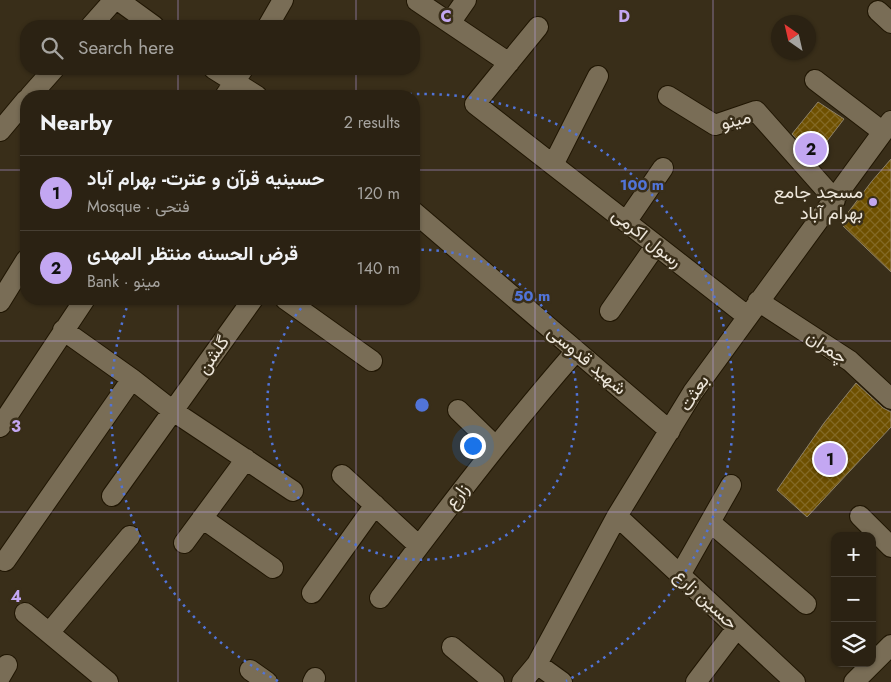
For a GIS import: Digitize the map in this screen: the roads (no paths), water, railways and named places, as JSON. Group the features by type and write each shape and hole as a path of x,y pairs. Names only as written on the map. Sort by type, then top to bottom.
{"street":[{"path":"97,20 116,0 145,20"},
{"path":"271,20 283,0"},
{"path":"450,23 466,0"},
{"path":"418,1 509,63 538,27"},
{"name":"رسول اکرمی","path":"509,63 475,104 656,246 753,309"},
{"path":"35,90 49,75"},
{"path":"223,75 247,90"},
{"path":"553,165 598,76"},
{"path":"815,80 887,126"},
{"name":"مینو","path":"668,96 715,126 756,111 835,200"},
{"path":"0,131 20,107"},
{"name":"بعثت","path":"522,682 537,664 617,516 694,392 887,126"},
{"path":"626,222 663,168"},
{"name":"شهید قدوسی","path":"420,217 670,431"},
{"path":"610,311 656,246"},
{"path":"1,297 20,269"},
{"path":"0,428 81,305"},
{"name":"گلشن","path":"112,496 249,305"},
{"path":"293,305 372,362"},
{"name":"چمران","path":"753,309 850,361 891,399"},
{"path":"63,330 173,411 293,491"},
{"name":"زارع","path":"380,598 529,404 576,351"},
{"path":"5,561 132,379"},
{"path":"458,410 496,446"},
{"path":"184,543 246,459"},
{"path":"342,475 419,546"},
{"path":"680,575 731,485"},
{"path":"312,593 375,506"},
{"name":"حسین زارع","path":"617,516 795,682"},
{"path":"860,516 891,547"},
{"path":"202,518 273,568"},
{"path":"710,522 806,604"},
{"path":"49,633 130,536"},
{"path":"26,613 108,682"},
{"path":"696,682 737,628"},
{"path":"854,682 891,644"},
{"path":"452,647 494,682"},
{"path":"537,664 562,682"},
{"path":"250,670 267,682"}],"place":[{"name":"قرض الحسنه منتظر المهدی","path":"811,149"},
{"name":"مسجد جامع بهرام آباد","path":"873,202"},
{"name":"حسینیه قرآن و عترت- بهرام آباد","path":"830,459"}]}
